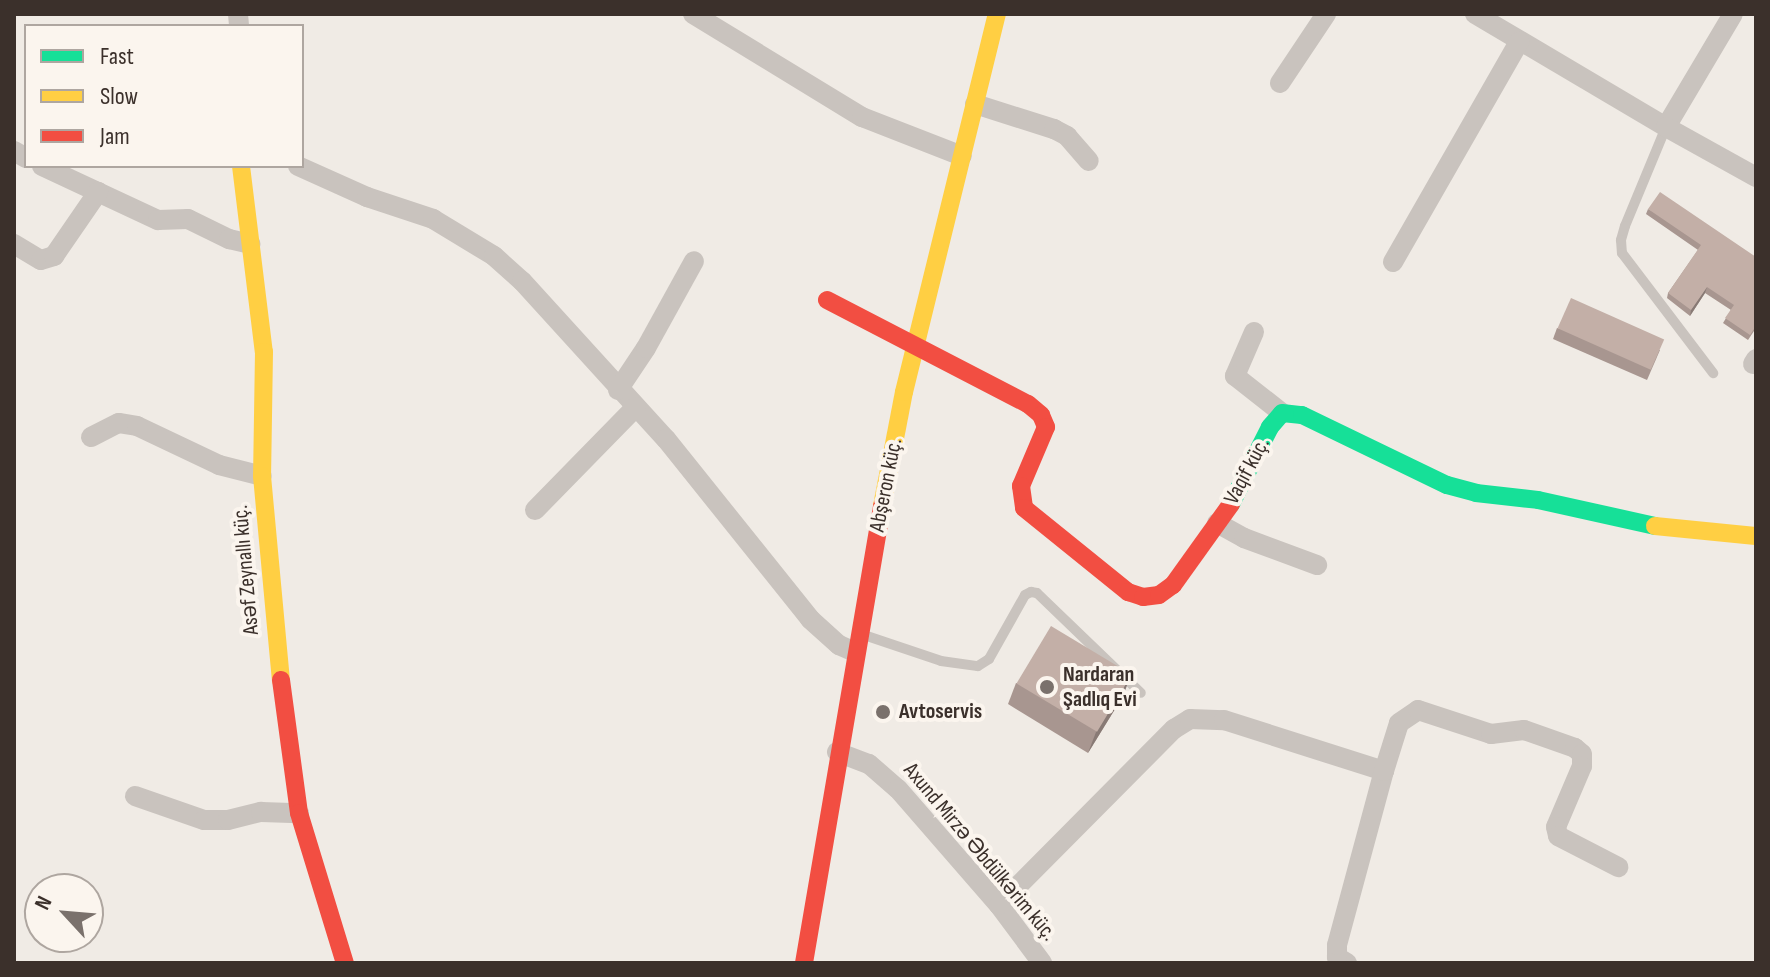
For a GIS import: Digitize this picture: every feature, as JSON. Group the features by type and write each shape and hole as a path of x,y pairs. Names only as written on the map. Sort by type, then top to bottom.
{"street":[{"path":"693,14 862,117 962,156"},
{"name":"Abşeron küç.","path":"804,963 856,643 914,344 997,14"},
{"path":"1280,83 1326,14"},
{"path":"1475,14 1756,177"},
{"path":"1666,127 1733,14"},
{"path":"1393,262 1519,42"},
{"path":"975,104 1054,129 1067,136 1089,161"},
{"path":"46,168 158,220 188,219 229,239 250,244"},
{"name":"Asəf Zeynallı küç.","path":"241,168 264,352 262,476 287,745 299,813 345,963"},
{"path":"302,168 367,197 433,219 494,256 522,281 618,390 666,439 810,619 839,645 856,643"},
{"path":"14,244 41,260 54,256 98,192"},
{"path":"618,390 646,348 694,261"},
{"name":"Vaqif küç.","path":"827,300 1028,404 1041,415 1046,427 1021,486 1024,508 1128,592 1143,597 1159,595 1173,585 1235,499 1270,427 1282,413 1302,415 1447,485 1548,502 1663,528 1756,536"},
{"path":"1254,332 1235,376 1282,413"},
{"path":"535,510 636,407"},
{"path":"91,437 119,423 137,426 219,465 262,476"},
{"path":"1217,523 1244,538 1317,565"},
{"path":"1347,963 1337,957 1337,945 1384,771 1399,723 1407,714 1418,710 1491,734 1524,730 1575,748 1582,754 1582,766 1556,827 1558,836 1618,867"},
{"path":"999,905 1174,729 1190,719 1224,720 1384,771"},
{"name":"Axund Mirzə Əbdülkərim küç.","path":"837,752 869,764 898,789 999,905 1042,963"},
{"path":"135,796 204,820 228,820 261,812 299,813"}],"lane":[{"path":"1666,127 1625,226 1621,240 1622,253 1713,373"},
{"path":"856,643 978,666 989,659 1025,595 1037,593 1141,693"}],"building":[{"path":"1660,192 1756,257 1756,326 1750,335 1725,318 1734,305 1707,287 1691,310 1668,293 1701,245 1648,209"},
{"path":"1571,298 1664,339 1651,370 1558,328"},
{"path":"1051,626 1132,674 1097,732 1016,683"}],"traffic: fast":[{"path":"1231,504 1270,427 1282,413 1302,415 1447,485 1476,493 1538,500 1655,526"}],"traffic: slow":[{"path":"882,506 904,392 997,14"},
{"path":"241,168 264,352 262,476 281,680"},
{"path":"1655,526 1756,536"}],"traffic: jam":[{"path":"827,300 1028,404 1041,415 1046,427 1021,486 1024,508 1128,592 1143,597 1159,595 1173,585 1231,504"},
{"path":"804,963 882,506"},
{"path":"281,680 299,813 345,963"}],"place":[{"name":"Nardaran Şadlıq Evi","path":"1047,687"},
{"name":"Avtoservis","path":"883,712"}]}
